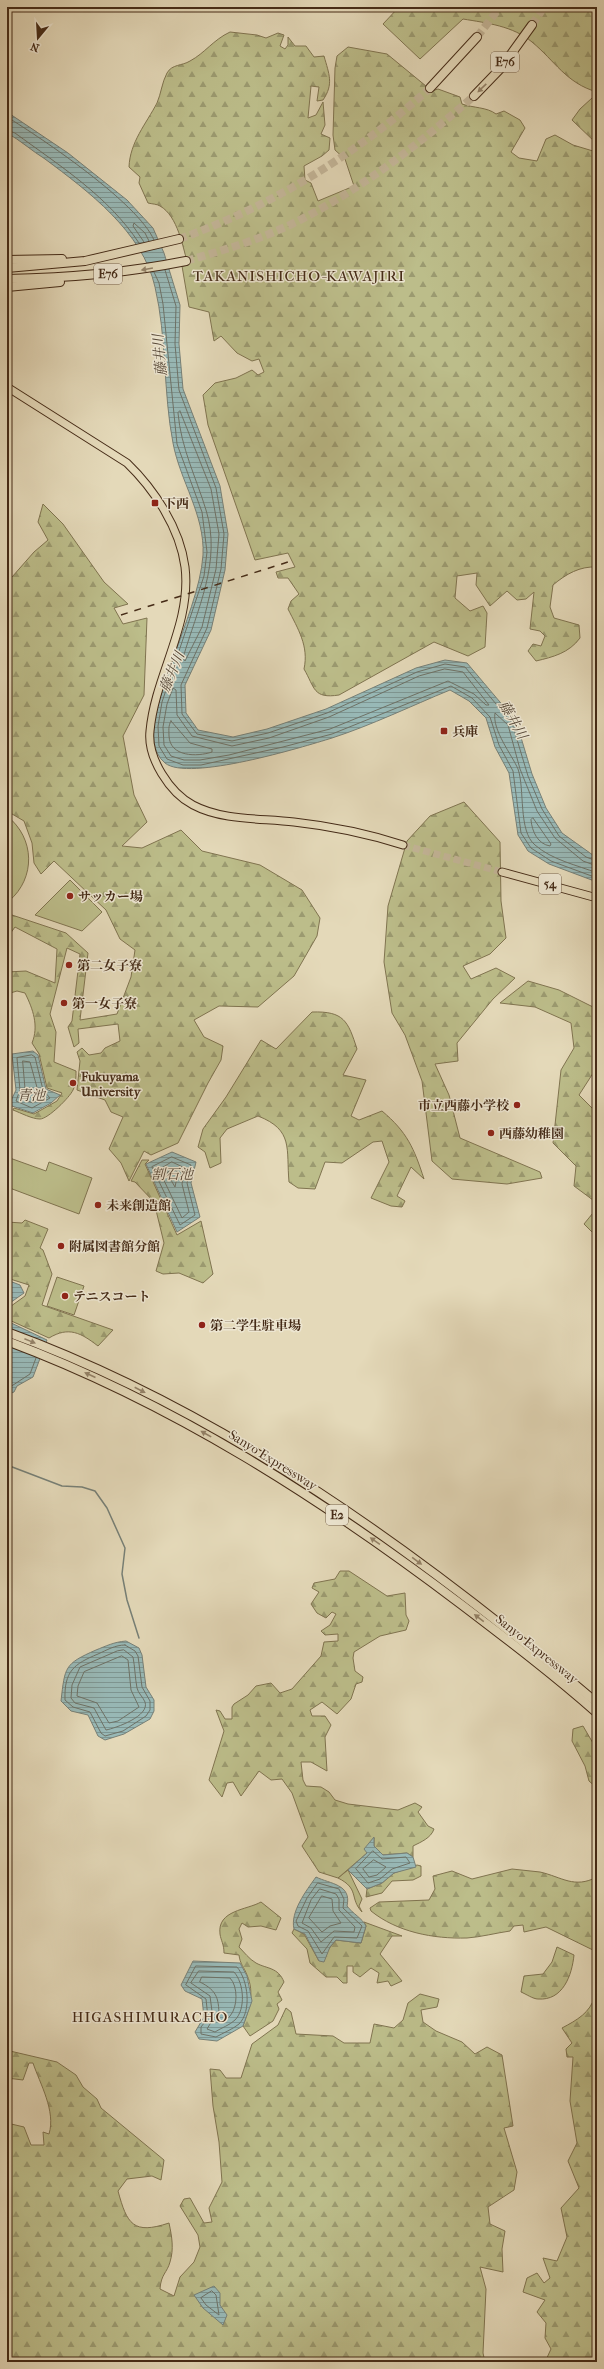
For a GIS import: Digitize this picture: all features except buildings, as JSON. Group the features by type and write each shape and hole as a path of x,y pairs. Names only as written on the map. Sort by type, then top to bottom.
{"highway":[{"name":"E76","path":"474,96 501,68 532,25"},
{"path":"430,88 477,37"},
{"name":"E76","path":"7,268 28,263 85,260 179,239"},
{"path":"7,260 28,263"},
{"name":"E76","path":"7,279 30,282 120,273 186,261"},
{"path":"7,287 30,282"},
{"name":"Sanyo Expressway","path":"7,1332 170,1414 250,1459 326,1508 414,1568 545,1670 597,1713"},
{"name":"Sanyo Expressway","path":"7,1341 52,1354 181,1411 253,1452 330,1500 419,1562 497,1622 597,1703"}],"main road":[{"path":"7,387 127,463 142,478 150,489 169,521 180,547 185,567 184,602 154,706 149,733 155,761 165,780 181,797 208,811 223,815 296,822 403,845"},
{"name":"54","path":"502,872 597,898"}],"green space":[{"path":"399,7 597,7 597,92 586,88 569,77 532,42 517,32 481,22 463,19 420,59 383,24"},
{"path":"230,32 257,35 266,38 278,33 284,35 280,46 285,49 288,45 288,37 295,46 306,46 314,57 324,56 330,79 328,89 323,100 317,101 319,87 311,86 308,118 316,115 323,102 325,125 321,134 330,138 329,150 322,156 304,166 305,180 311,183 318,201 354,186 345,159 335,150 333,135 335,68 337,56 348,47 387,54 432,91 438,89 460,97 462,104 488,110 496,114 504,111 520,120 525,128 511,152 519,158 537,161 546,139 555,135 573,145 593,151 597,146 597,567 579,569 563,577 553,585 550,607 554,618 579,625 580,638 566,651 536,661 528,651 533,644 541,646 545,636 540,631 530,629 534,592 526,599 517,600 507,591 490,606 476,585 477,573 457,576 455,598 470,611 483,606 487,613 485,647 468,656 434,642 339,695 330,696 319,694 313,687 304,669 305,653 302,638 288,609 291,601 299,594 288,578 278,578 276,572 295,567 288,553 255,560 208,425 203,395 215,383 236,378 252,370 258,375 264,372 259,359 252,361 237,353 221,336 214,341 209,312 189,307 182,266 188,265 179,233 171,217 166,211 159,205 148,203 139,183 140,177 129,167 135,141 157,103 164,80 169,70 187,63"},
{"path":"592,98 597,98 597,144 572,120 580,109"},
{"path":"43,504 63,524 104,582 128,604 114,608 123,624 147,618 144,695 123,736 134,795 147,822 122,846 142,848 181,830 202,851 260,865 302,890 320,918 317,936 294,976 258,1007 219,1006 194,1020 204,1037 223,1046 221,1060 178,1143 151,1155 144,1151 129,1181 121,1163 109,1149 123,1117 111,1112 105,1100 77,1090 80,1061 77,1052 82,1048 89,1055 101,1053 105,1048 120,1041 118,1024 78,1029 79,1043 74,1047 68,1027 72,1021 80,954 67,948 50,1014 56,1032 54,1062 76,1071 74,1088 53,1112 44,1118 40,1119 26,1116 13,1110 14,1108 34,1114 57,1101 62,1093 47,1088 39,1054 32,1043 35,1024 25,993 17,991 7,994 7,972 26,971 55,983 57,949 15,927 7,938 7,918 12,915 66,933 88,953 80,1020 117,1014 131,977 135,950 120,939 106,910 54,861 41,874 34,863 32,843 24,821 7,811 7,574 12,577 34,552 48,540 38,522"},
{"path":"464,802 500,842 501,901 506,938 490,954 463,966 471,979 496,968 515,978 493,999 457,1043 458,1061 435,1064 449,1095 460,1138 540,1172 542,1178 507,1184 452,1179 432,1161 422,1081 405,1035 392,1013 384,962 388,906 407,841 430,816"},
{"path":"7,816 23,835 29,858 28,870 24,881 18,892 9,901 7,901"},
{"name":"サッカー場","path":"70,880 102,912 82,931 35,915"},
{"path":"528,981 559,990 597,1009 597,1067 579,1095 597,1113 597,1203 574,1186 576,1166 553,1143 561,1070 574,1048 571,1023 535,1007 500,1003"},
{"path":"312,1012 331,1013 338,1016 347,1025 354,1039 357,1049 343,1075 366,1080 351,1116 359,1120 382,1111 398,1126 413,1149 424,1179 411,1167 397,1196 405,1201 402,1207 391,1206 371,1198 389,1162 382,1141 373,1142 342,1163 325,1162 315,1189 298,1188 289,1182 286,1142 283,1134 270,1122 258,1116 227,1129 220,1138 221,1163 210,1168 205,1152 198,1147 203,1129 226,1097 261,1040 276,1049"},
{"path":"7,1157 46,1171 49,1162 92,1178 79,1214 7,1187"},
{"path":"142,1160 149,1160 145,1164 177,1235 201,1221 213,1274 203,1283 179,1273 163,1274 156,1271 164,1243 154,1202 135,1182 131,1181"},
{"path":"597,1208 597,1237 584,1224"},
{"path":"25,1220 48,1229 40,1248 43,1250 52,1274 42,1305 113,1330 98,1346 80,1335 69,1332 56,1334 49,1338 7,1319 7,1309 25,1296 29,1285 7,1278 7,1222 22,1223"},
{"name":"テニスコート","path":"57,1277 84,1286 74,1315 47,1306"},
{"path":"340,1571 349,1571 387,1596 405,1593 406,1615 409,1621 406,1630 380,1636 354,1652 353,1658 355,1671 363,1677 362,1682 356,1684 351,1699 337,1714 322,1702 310,1710 312,1716 325,1716 331,1725 325,1737 327,1771 311,1762 301,1762 303,1780 306,1786 321,1787 329,1792 335,1800 348,1804 398,1810 415,1803 422,1807 418,1812 428,1826 434,1829 428,1837 413,1846 413,1857 407,1853 383,1855 374,1846 374,1838 367,1853 338,1878 319,1872 302,1846 308,1837 292,1793 282,1779 271,1780 259,1771 241,1796 233,1782 227,1783 222,1797 209,1780 224,1731 216,1710 220,1711 225,1719 232,1719 232,1707 234,1704 248,1695 256,1686 271,1683 280,1693 292,1689 321,1656 324,1642 338,1641 338,1634 325,1635 321,1631 330,1625 336,1614 332,1612 326,1618 317,1613 311,1604 319,1592 312,1588 314,1583 335,1579"},
{"path":"583,1726 597,1750 597,1788 589,1781 585,1766 572,1741 573,1729"},
{"path":"417,1865 421,1866 421,1876 413,1880 392,1881 382,1893 366,1897 367,1889 382,1883 394,1873"},
{"path":"512,1869 540,1872 575,1882 581,1882 597,1877 597,1952 546,1927 524,1932 523,1925 514,1926 510,1931 467,1938 441,1937 416,1933 392,1924 371,1911 370,1908 379,1902 429,1900 435,1889 433,1876 452,1871 472,1879"},
{"path":"348,1870 362,1899 359,1906 362,1912 358,1907 352,1890 345,1882 338,1878"},
{"path":"261,1902 281,1918 276,1930 261,1926 248,1927 242,1923 239,1929 242,1939 239,1947 253,1961 272,1969 279,1974 284,1982 278,1992 282,2000 277,2004 279,2009 273,2021 250,2036 243,2026 250,2001 251,1988 239,1955 224,1953 220,1926 228,1915"},
{"path":"364,1922 402,1936 392,1936 380,1954 402,1981 391,1986 388,1981 377,1983 379,1973 371,1968 360,1977 353,1972 353,1966 347,1966 347,1983 343,1983 337,1977 326,1977 310,1963 307,1949 292,1933 294,1929 304,1934 319,1961 336,1940 361,1943 366,1926"},
{"path":"557,1947 574,1955 571,1971 565,1985 554,1996 547,1999 538,1999 521,1992 524,1976 543,1974 552,1962"},
{"path":"420,1994 439,1999 437,2007 421,2010 423,2022 436,2031 462,2042 475,2054 487,2047 502,2055 513,2126 504,2128 517,2172 514,2190 488,2207 490,2224 505,2231 502,2249 503,2272 480,2267 486,2289 483,2353 485,2362 7,2362 7,2123 24,2127 31,2145 44,2145 43,2132 49,2134 51,2125 49,2107 33,2063 29,2063 23,2080 7,2078 7,2052 10,2051 57,2062 76,2075 83,2087 97,2099 101,2108 164,2160 161,2180 152,2176 127,2179 118,2191 125,2212 133,2224 139,2227 147,2228 169,2223 172,2238 172,2252 169,2266 163,2277 160,2289 174,2296 180,2277 194,2262 200,2247 198,2235 180,2206 184,2199 190,2198 204,2223 212,2222 209,2208 222,2182 219,2142 213,2106 210,2069 220,2070 226,2078 241,2078 252,2044 278,2025 286,2008 291,2012 296,2034 333,2036 344,2043 370,2043 374,2024 394,2028 403,2020 408,2003"},
{"path":"595,1996 597,1996 597,2362 545,2362 551,2349 545,2338 546,2323 537,2312 545,2300 523,2292 527,2278 537,2273 544,2283 550,2278 543,2258 557,2261 567,2237 561,2208 579,2188 568,2161 577,2143 570,2101 573,2057 567,2057 566,2049 572,2043 562,2028 578,2019 590,2007"}],"water":[{"name":"藤井川","path":"7,112 68,153 127,200 153,228 164,253 180,305 179,344 183,389 220,486 228,534 225,570 211,630 185,685 186,713 198,730 233,737 267,729 326,709 416,668 445,660 467,663 516,721 532,774 546,808 562,833 597,858 597,882 549,864 528,851 518,835 509,773 495,747 486,718 469,701 450,690 347,733 246,761 220,766 178,768 165,763 157,753 154,741 156,712 196,593 202,567 203,540 196,512 176,457 173,443 159,306 155,287 149,267 139,248 112,214 79,185 7,133"},
{"name":"青池","path":"33,1051 38,1055 46,1089 60,1095 51,1103 33,1113 9,1105 16,1090 12,1054"},
{"name":"割石池","path":"172,1152 196,1162 191,1183 200,1217 177,1232 146,1164"},
{"path":"7,1280 20,1285 24,1293 7,1305"},
{"path":"7,1321 47,1340 33,1377 17,1386 14,1392 9,1394 7,1393"},
{"path":"126,1641 139,1648 142,1655 146,1687 154,1700 154,1711 150,1719 124,1734 105,1740 98,1736 88,1715 71,1711 61,1701 65,1674 72,1663 85,1655 118,1642"},
{"path":"374,1837 374,1846 383,1855 407,1853 413,1857 416,1867 394,1873 382,1883 367,1889 348,1870 367,1853 364,1849"},
{"path":"316,1877 333,1883 343,1889 348,1899 347,1906 366,1926 361,1943 336,1940 330,1947 324,1962 319,1961 305,1934 294,1929 293,1922 300,1902"},
{"path":"193,1961 240,1963 247,1976 252,2001 243,2026 217,2041 199,2039 195,2032 204,2017 202,1999 185,1991 181,1985"},
{"path":"214,2286 220,2293 220,2305 227,2315 223,2325 203,2308 194,2295"}],"waterway":[{"path":"7,1465 62,1486 82,1487 95,1491 107,1508 125,1548 122,1574 127,1600 139,1638"}],"tunnel":[{"path":"477,37 500,7"},
{"path":"532,25 544,7"},
{"path":"179,239 247,211 312,176 373,135 430,88"},
{"path":"186,261 257,239 298,221 322,208 368,180 390,164 474,96"},
{"path":"403,845 502,872"}],"railway":[{"path":"121,615 288,562"}],"place":[{"name":"下西","path":"155,503"},
{"name":"兵庫","path":"444,731"},
{"name":"サッカー場","path":"70,896"},
{"name":"第二女子寮","path":"69,965"},
{"name":"第一女子寮","path":"64,1003"},
{"name":"Fukuyama University","path":"73,1083"},
{"name":"市立西藤小学校","path":"517,1105"},
{"name":"西藤幼稚園","path":"491,1133"},
{"name":"未来創造館","path":"98,1205"},
{"name":"附属図書館分館","path":"61,1246"},
{"name":"テニスコート","path":"65,1296"},
{"name":"第二学生駐車場","path":"202,1325"}],"district":[{"name":"TAKANISHICHO-KAWAJIRI","path":"299,276"},
{"name":"HIGASHIMURACHO","path":"150,2017"}]}
